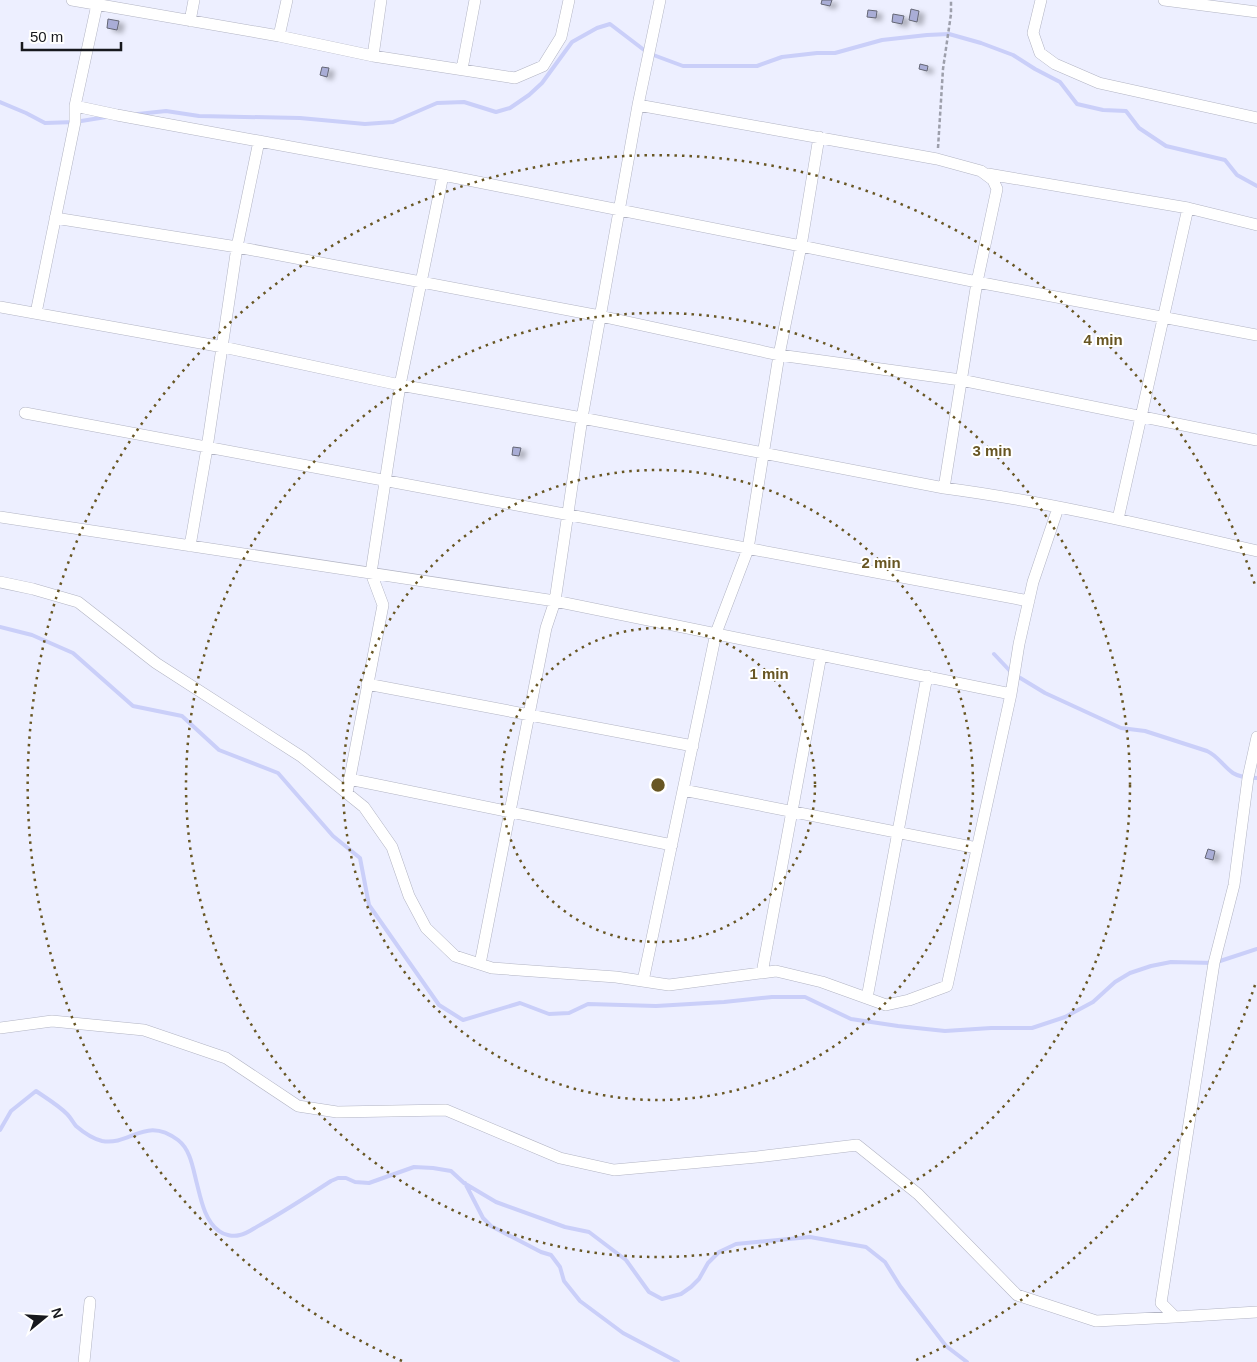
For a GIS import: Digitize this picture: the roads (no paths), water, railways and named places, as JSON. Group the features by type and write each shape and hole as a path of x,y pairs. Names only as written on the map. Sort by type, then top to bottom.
{"street":[{"path":"72,0 97,2 190,21 279,36 373,56 516,78 543,66 561,37 569,0"},
{"path":"190,21 194,0"},
{"path":"279,36 287,0"},
{"path":"373,56 381,0"},
{"path":"462,69 475,0"},
{"path":"480,964 546,628 555,601 582,418 638,105 660,0"},
{"path":"1041,0 1033,33 1040,53 1055,64 1099,83 1257,118"},
{"path":"1164,0 1257,12"},
{"path":"36,314 75,122 75,106 97,2"},
{"path":"638,105 937,159 988,174 1188,208 1257,225"},
{"path":"75,106 443,175 977,282 1257,335"},
{"path":"643,981 716,634 748,549 778,355 819,138"},
{"path":"190,546 207,448 237,247 259,141"},
{"path":"944,488 977,282 997,189 994,180 988,174"},
{"path":"347,793 382,605 371,573 385,481 400,385 443,175"},
{"path":"1118,519 1188,208"},
{"path":"55,218 237,247 600,316 778,355 961,380 1257,440"},
{"path":"0,307 222,347 400,385 1118,519 1257,551"},
{"path":"25,413 1029,601"},
{"path":"0,582 78,602 156,663 302,757 347,793 364,807 392,847 409,896 426,928 455,956 492,968 616,977 669,984 776,972 813,980 886,1005 909,1000 947,986 1011,694 1032,582 1058,508"},
{"path":"0,517 555,601 1011,694"},
{"path":"762,973 821,655"},
{"path":"867,998 927,676"},
{"path":"367,684 692,746"},
{"path":"1175,1317 1161,1303 1214,963 1234,885 1248,778 1257,737"},
{"path":"349,779 672,845"},
{"path":"684,790 978,848"},
{"path":"0,1028 52,1021 144,1030 226,1058 298,1106 337,1112 446,1110 560,1158 614,1170 757,1157 857,1145 918,1194 1017,1295 1096,1320 1257,1312"},
{"path":"84,1362 90,1302"}],"waterway":[{"path":"138,114 166,111 199,116 300,118 365,124 393,122 437,103 464,102 496,112 510,108 529,95 542,83 572,42 597,28 610,24 648,53 683,66 757,66 782,57 835,53 882,40 949,34 1013,55 1060,82 1077,104 1103,110 1126,111 1139,128 1166,146 1225,160 1237,175 1257,186"},
{"path":"0,102 45,123 75,122 106,117"},
{"path":"0,627 32,635 73,653 133,706 182,716 219,750 278,773 333,836 360,858 369,905 439,1005 463,1020 520,1003 549,1014 569,1013 588,1004 656,1006 772,997 805,997 851,1019 898,1026 945,1031 1032,1028 1065,1017 1093,1002 1115,982 1130,973 1171,962 1214,963 1257,949"},
{"path":"994,654 1011,672"},
{"path":"1017,676 1045,693 1121,728 1145,731 1207,751 1235,774 1257,778"},
{"path":"0,1130 11,1111 36,1091 63,1111 76,1126 102,1141 112,1141 147,1131 156,1130 166,1133 178,1140 189,1154 202,1203 210,1222 221,1232 232,1236 248,1232 338,1178 369,1183 414,1167 451,1171 464,1183 496,1202 565,1227 589,1232 626,1260 649,1292 662,1299 681,1294 691,1287 699,1279 708,1263 719,1252 736,1244 810,1237 866,1247 885,1262 900,1286 946,1346 967,1362"},
{"path":"465,1183 483,1218 491,1226 541,1252 551,1255 560,1267 564,1281 580,1301 623,1333 678,1362"}]}
